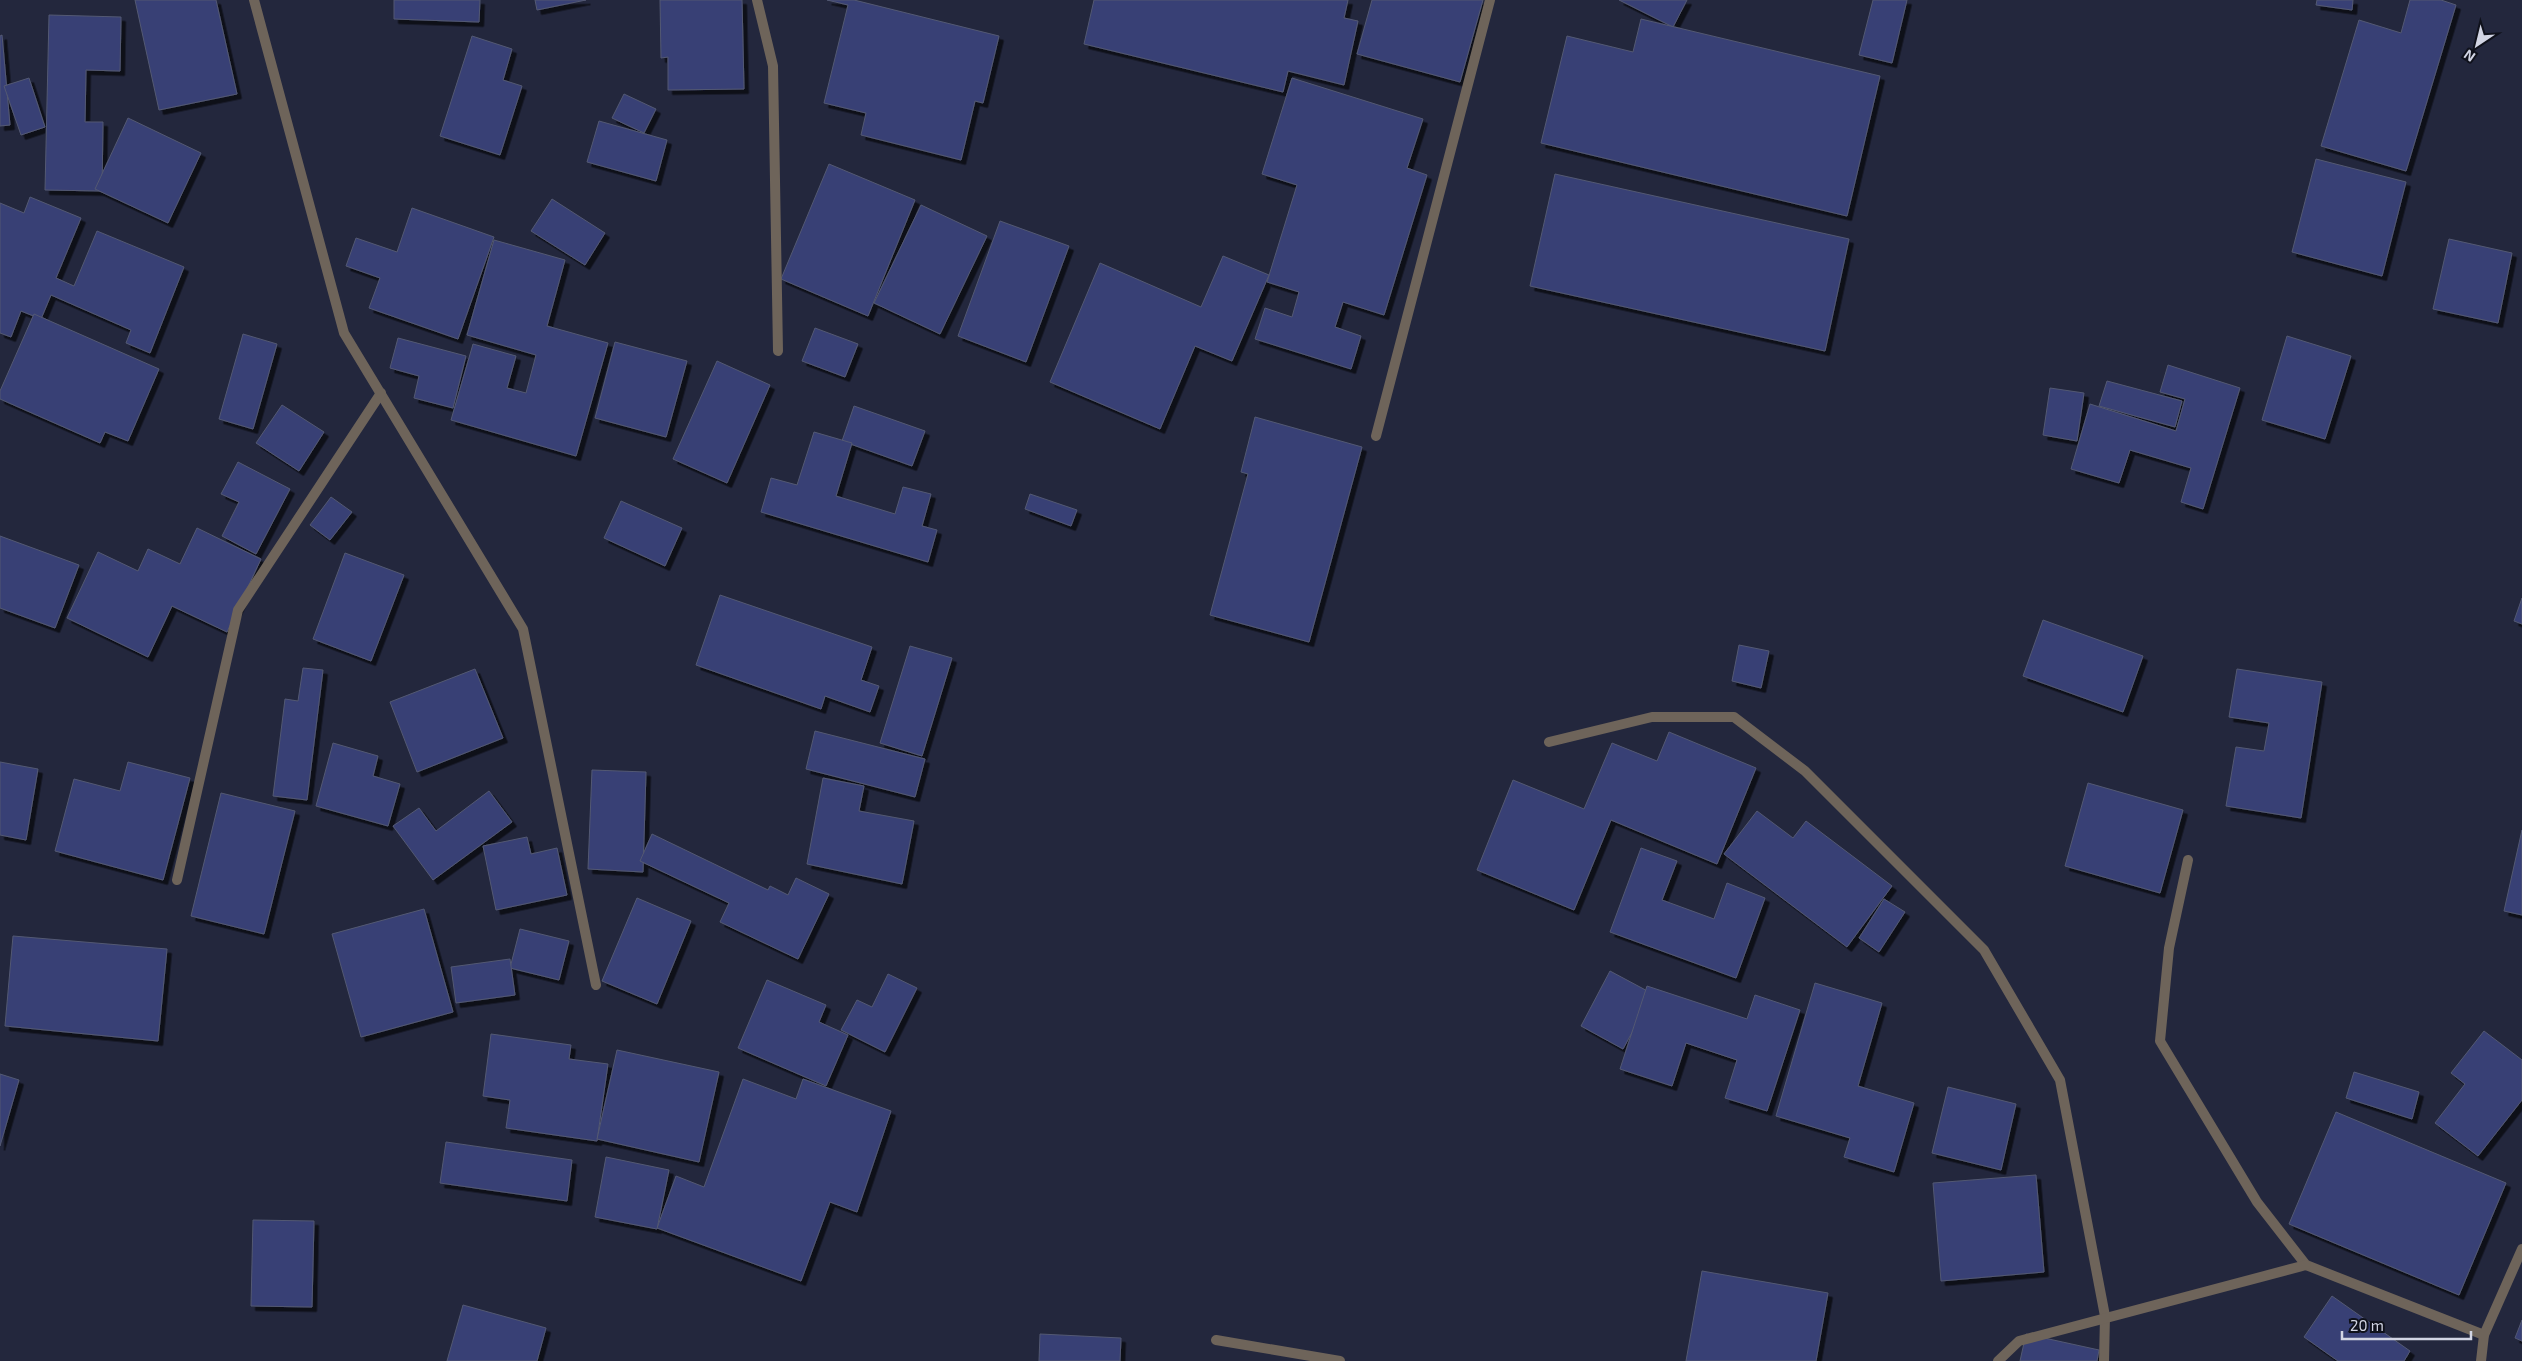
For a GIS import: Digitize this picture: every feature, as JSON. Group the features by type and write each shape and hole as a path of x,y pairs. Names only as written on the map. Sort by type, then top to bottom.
{"street":[{"path":"254,0 344,333 523,629 596,985"},
{"path":"757,0 773,66 778,350"},
{"path":"1376,436 1490,0"},
{"path":"177,880 238,610 381,393"},
{"path":"1549,742 1652,717 1734,717 1805,771 1984,950 2060,1080 2105,1316 2104,1361"},
{"path":"2188,860 2169,948 2160,1041 2256,1202 2306,1265 2484,1334"},
{"path":"2481,1361 2484,1334 2522,1249"},
{"path":"1998,1361 2019,1340 2306,1265"},
{"path":"1216,1340 1340,1361"}],"building":[{"path":"135,0 216,0 237,94 159,110"},
{"path":"394,0 480,0 479,22 394,19"},
{"path":"535,0 586,0 537,10"},
{"path":"660,0 742,0 744,89 668,90 668,57 661,58"},
{"path":"827,0 854,0 999,36 983,103 975,101 961,160 861,135 866,113 824,103 848,5"},
{"path":"1094,0 1348,0 1344,18 1358,21 1344,85 1288,71 1283,92 1084,44"},
{"path":"1372,0 1483,0 1460,82 1357,54"},
{"path":"1619,0 1687,0 1673,27"},
{"path":"1873,0 1907,0 1892,63 1859,55"},
{"path":"2317,0 2353,0 2352,10 2316,5"},
{"path":"2410,0 2441,0 2456,5 2406,171 2321,146 2359,20 2401,33"},
{"path":"49,15 121,17 120,71 86,70 85,122 103,122 102,191 45,190"},
{"path":"1641,19 1880,76 1847,216 1541,143 1567,36 1633,52"},
{"path":"2,35 10,125 0,126 0,36"},
{"path":"472,36 512,49 503,80 522,86 500,155 440,136"},
{"path":"29,78 45,127 21,135 4,86"},
{"path":"1292,78 1423,119 1407,168 1427,175 1384,315 1343,302 1335,327 1361,336 1351,369 1255,339 1265,308 1292,317 1299,292 1267,282 1297,185 1262,174"},
{"path":"624,94 656,109 644,133 612,118"},
{"path":"128,118 201,153 168,223 95,189"},
{"path":"599,121 667,140 656,181 587,162"},
{"path":"2316,159 2406,182 2382,276 2292,252"},
{"path":"829,164 915,200 868,316 781,279"},
{"path":"1555,174 1849,239 1825,351 1530,286"},
{"path":"30,197 81,218 56,278 74,286 97,231 184,267 150,353 126,343 131,330 51,295 41,319 21,311 11,337 0,333 0,203 24,213"},
{"path":"552,199 605,233 585,265 531,231"},
{"path":"921,205 987,236 940,334 874,303"},
{"path":"412,208 494,237 458,339 369,308 380,278 346,266 356,238 397,252"},
{"path":"1000,221 1069,246 1026,362 958,336"},
{"path":"2449,239 2512,253 2498,323 2433,309"},
{"path":"494,240 565,260 547,326 608,343 576,456 451,420 473,344 516,356 507,388 526,393 536,355 467,335"},
{"path":"1223,256 1269,275 1232,361 1195,346 1160,429 1050,382 1100,263 1201,307"},
{"path":"34,314 159,369 128,441 105,432 100,443 0,399 0,391"},
{"path":"815,328 858,344 845,377 802,361"},
{"path":"243,334 277,344 253,429 219,419"},
{"path":"2287,336 2351,356 2325,439 2262,420"},
{"path":"398,338 466,356 453,408 414,398 419,376 390,368"},
{"path":"615,342 687,361 666,437 595,418"},
{"path":"717,361 770,385 727,483 673,459"},
{"path":"2168,365 2240,388 2203,509 2181,502 2191,468 2130,450 2119,483 2071,469 2090,404 2176,431 2185,399 2160,392"},
{"path":"2107,381 2182,401 2175,427 2099,406"},
{"path":"2050,388 2084,393 2077,441 2043,435"},
{"path":"282,405 324,432 299,471 256,443"},
{"path":"854,406 925,431 912,466 842,441"},
{"path":"1255,417 1362,447 1309,642 1210,615 1248,474 1241,472"},
{"path":"814,432 852,443 836,496 895,514 903,487 931,494 922,526 937,530 928,562 761,512 771,478 797,485"},
{"path":"238,462 290,489 256,554 222,536 239,502 221,494"},
{"path":"1030,494 1077,510 1071,526 1025,509"},
{"path":"331,497 352,512 330,540 310,525"},
{"path":"621,501 682,528 665,566 604,538"},
{"path":"197,528 261,559 227,632 172,606 148,657 67,618 98,552 138,571 148,549 180,564"},
{"path":"0,536 79,565 55,628 0,608"},
{"path":"345,553 404,575 371,661 313,639"},
{"path":"720,595 872,647 861,680 879,686 870,712 825,696 821,709 696,665"},
{"path":"2522,598 2522,624 2514,621"},
{"path":"2043,620 2143,656 2123,712 2023,676"},
{"path":"1739,645 1769,651 1761,688 1732,681"},
{"path":"910,646 952,658 922,756 880,743"},
{"path":"303,668 323,670 307,800 273,796 285,699 298,701"},
{"path":"475,669 503,738 417,772 390,702"},
{"path":"2237,669 2322,682 2301,818 2226,806 2236,747 2264,751 2269,723 2229,717"},
{"path":"815,731 925,759 915,797 806,769"},
{"path":"1669,732 1756,768 1717,864 1611,820 1574,910 1477,870 1513,780 1584,809 1612,743 1657,761"},
{"path":"333,743 378,756 373,776 400,784 388,826 316,806"},
{"path":"0,762 38,769 26,840 0,835"},
{"path":"128,762 190,778 163,880 55,851 74,779 120,791"},
{"path":"592,770 646,772 643,872 588,869"},
{"path":"823,778 864,786 859,811 914,821 902,884 807,864"},
{"path":"2088,783 2183,810 2160,893 2065,866"},
{"path":"489,791 512,822 433,880 393,826 419,808 436,831"},
{"path":"221,793 295,811 264,934 191,916"},
{"path":"1757,811 1793,838 1806,821 1892,886 1847,947 1724,854"},
{"path":"2522,830 2522,915 2504,911"},
{"path":"652,834 768,890 770,886 788,895 796,878 829,894 798,959 720,922 729,903 640,861"},
{"path":"527,837 531,854 557,848 567,895 496,910 483,846"},
{"path":"1641,848 1677,861 1662,900 1714,919 1727,883 1765,898 1736,978 1610,932"},
{"path":"637,898 691,921 657,1004 602,981"},
{"path":"1884,899 1905,912 1879,952 1859,938"},
{"path":"424,909 453,1012 361,1037 332,934"},
{"path":"520,929 569,941 559,980 510,968"},
{"path":"13,936 167,949 158,1041 5,1026"},
{"path":"510,959 515,995 456,1003 451,967"},
{"path":"1610,971 1653,994 1623,1049 1581,1026"},
{"path":"888,974 917,988 885,1052 841,1030 857,1000 872,1007"},
{"path":"767,980 826,1005 819,1022 848,1035 826,1086 738,1048"},
{"path":"1815,983 1882,1003 1858,1086 1914,1103 1894,1172 1844,1157 1850,1138 1776,1116"},
{"path":"1647,986 1747,1019 1755,995 1800,1010 1767,1111 1725,1098 1737,1060 1686,1043 1672,1086 1620,1069"},
{"path":"2484,1031 2522,1060 2522,1100 2478,1156 2435,1123 2465,1084 2451,1073"},
{"path":"491,1034 571,1045 569,1059 608,1064 597,1141 506,1128 510,1100 483,1096"},
{"path":"617,1050 719,1072 699,1162 597,1139"},
{"path":"2354,1072 2419,1092 2412,1119 2346,1098"},
{"path":"0,1074 19,1080 0,1146"},
{"path":"743,1079 796,1099 803,1079 891,1111 857,1212 830,1202 801,1281 657,1228 676,1176 704,1187"},
{"path":"1948,1087 2016,1104 2001,1170 1932,1153"},
{"path":"2336,1112 2506,1183 2459,1295 2289,1224"},
{"path":"446,1142 572,1160 567,1201 440,1183"},
{"path":"606,1157 669,1170 657,1229 595,1217"},
{"path":"2036,1175 2044,1272 1941,1281 1933,1183"},
{"path":"253,1220 314,1221 312,1307 251,1306"},
{"path":"1702,1271 1828,1293 1816,1361 1686,1361"},
{"path":"2332,1296 2410,1351 2404,1361 2338,1361 2304,1337"},
{"path":"463,1305 546,1328 537,1361 447,1361"},
{"path":"2522,1320 2522,1341 2515,1338"},
{"path":"1040,1334 1121,1338 1120,1361 1039,1361"},
{"path":"2026,1334 2099,1350 2097,1361 2020,1361"}]}
